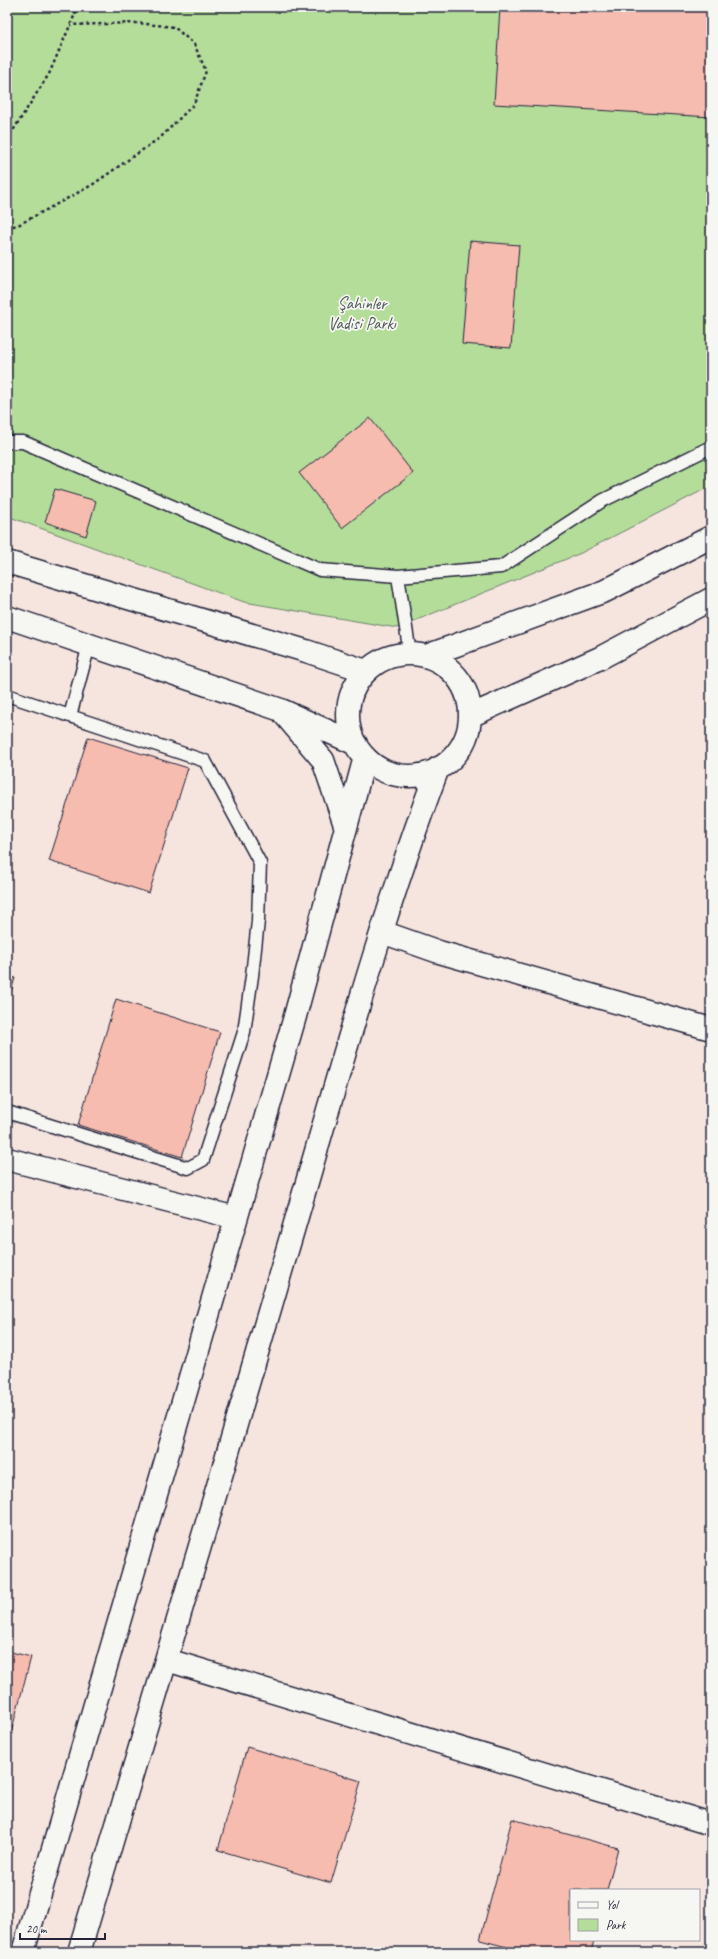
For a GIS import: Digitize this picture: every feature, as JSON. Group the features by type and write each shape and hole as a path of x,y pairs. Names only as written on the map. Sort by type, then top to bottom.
{"street":[{"path":"23,1952 294,1020 346,828 360,750 350,729 348,713 350,698 366,671 379,661 394,656 418,655 604,591 711,538"},
{"path":"7,562 366,671"},
{"path":"470,716 600,658 711,600"},
{"path":"7,617 281,710 360,750 377,767 408,776 424,774 438,768 451,759 461,746 467,732 470,716 468,700 457,679 440,663 418,655"},
{"path":"281,710 323,760 346,828"},
{"path":"79,1952 167,1660 356,1014 410,843 438,768"},
{"path":"382,932 439,952 711,1029"},
{"path":"7,1159 236,1218"},
{"path":"167,1660 711,1824"}],"lane":[{"path":"7,442 23,442 320,570 398,576 501,567 602,500 711,447"},
{"path":"398,576 418,655"},
{"path":"70,716 89,645"},
{"path":"7,695 205,761 260,863 258,921 244,1032 203,1160 188,1168 7,1112"}],"path":[{"path":"7,140 49,74 78,7"},
{"path":"7,228 20,224 92,185 161,137 194,104 206,71 194,44 174,27 137,23 70,25"}],"green space":[{"name":"Şahinler Vadisi Parkı","path":"7,7 711,7 711,486 581,553 397,628 244,602 7,516"}],"building":[{"path":"500,7 711,7 711,117 494,104"},
{"path":"470,241 519,245 511,348 462,344"},
{"path":"370,418 413,473 342,528 299,473"},
{"path":"55,489 96,501 86,536 45,522"},
{"path":"88,737 188,768 149,893 49,861"},
{"path":"7,976 15,978 7,1005"},
{"path":"116,999 220,1032 182,1157 78,1125"},
{"path":"7,1651 31,1657 7,1748"},
{"path":"247,1747 361,1781 331,1883 218,1850"},
{"path":"512,1819 618,1848 607,1889 570,1889 570,1941 594,1941 591,1952 526,1952 480,1940"}]}
